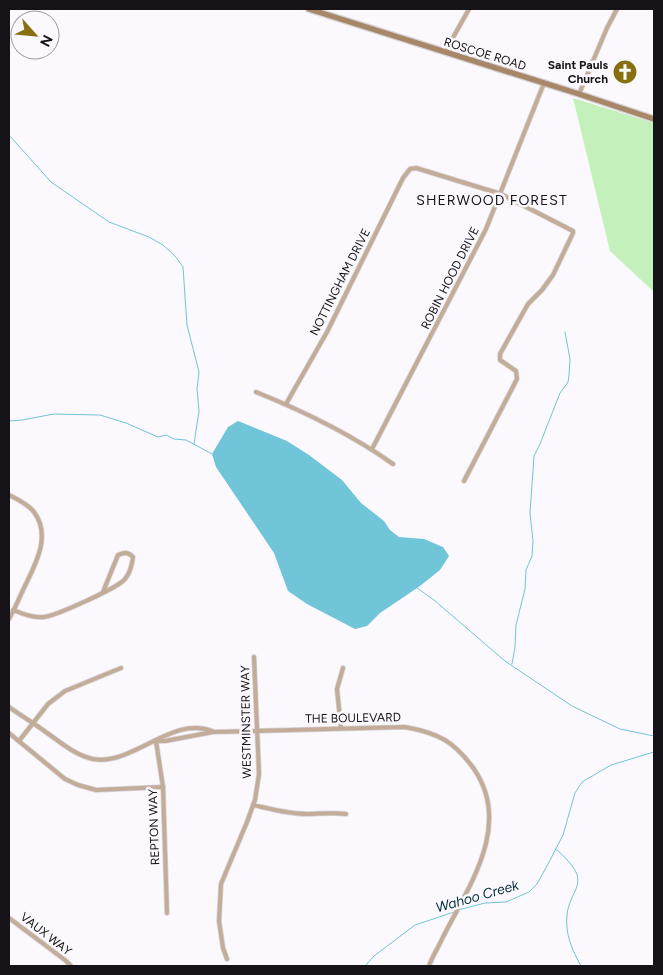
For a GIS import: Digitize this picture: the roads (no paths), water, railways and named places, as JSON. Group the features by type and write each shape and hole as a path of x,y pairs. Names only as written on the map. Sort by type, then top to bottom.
{"main road":[{"name":"ROSCOE ROAD","path":"309,9 654,119"}],"street":[{"path":"446,52 469,9"},
{"path":"579,94 616,9"},
{"name":"ROBIN HOOD DRIVE","path":"372,449 486,229 544,83"},
{"name":"NOTTINGHAM DRIVE","path":"286,404 326,332 403,178 410,169 416,168 501,194"},
{"path":"464,481 517,379 516,371 500,360 500,354 528,304 553,275 573,233 573,230 501,194"},
{"path":"256,392 286,404 372,449 393,464"},
{"path":"9,494 34,511 41,525 42,534 38,559 9,619"},
{"path":"14,610 34,618 45,617 59,613 103,592 126,578 133,557 129,553 124,552 118,555 103,592"},
{"name":"WESTMINSTER WAY","path":"227,959 223,948 219,921 221,884 253,805 259,774 254,657"},
{"path":"19,741 48,704 65,691 121,668"},
{"path":"341,728 337,689 342,668"},
{"name":"THE BOULEVARD","path":"9,707 80,755 95,759 120,756 156,740 165,741 213,732 405,727 423,730 444,739 463,754 480,778 488,801 489,834 482,860 429,966"},
{"path":"9,733 65,779 78,785 96,790 163,786"},
{"name":"REPTON WAY","path":"156,740 163,786 167,913"},
{"path":"253,805 284,813 334,812 346,814"},
{"name":"VAUX WAY","path":"9,918 71,966"}],"water":[{"path":"238,421 287,441 309,455 342,480 361,503 384,521 390,530 399,537 424,539 443,547 449,556 440,570 380,613 367,626 355,629 307,604 288,591 274,553 216,467 212,454 228,427"}],"waterway":[{"path":"9,135 51,182 109,222 149,237 163,245 183,267 187,325 199,372 197,389 199,411 194,444"},
{"path":"512,664 516,625 525,589 526,570 532,556 533,541 530,513 534,456 560,393 568,382 570,359 565,332"},
{"path":"9,421 54,414 100,415 126,423 158,437 166,435 174,439 186,440 212,454"},
{"path":"417,588 434,600 505,661 572,706 620,729 654,736"},
{"name":"Wahoo Creek","path":"458,910 485,903 506,902 529,892 537,884 563,835 575,793 582,782 611,765 654,752"},
{"path":"555,849 569,862 577,876 578,882 568,907 567,929 570,942 581,966"},
{"name":"Wahoo Creek","path":"365,966 374,956 415,925 454,912"}],"place":[{"name":"Saint Pauls Church","path":"625,72"}],"district":[{"name":"SHERWOOD FOREST","path":"492,200"}]}
